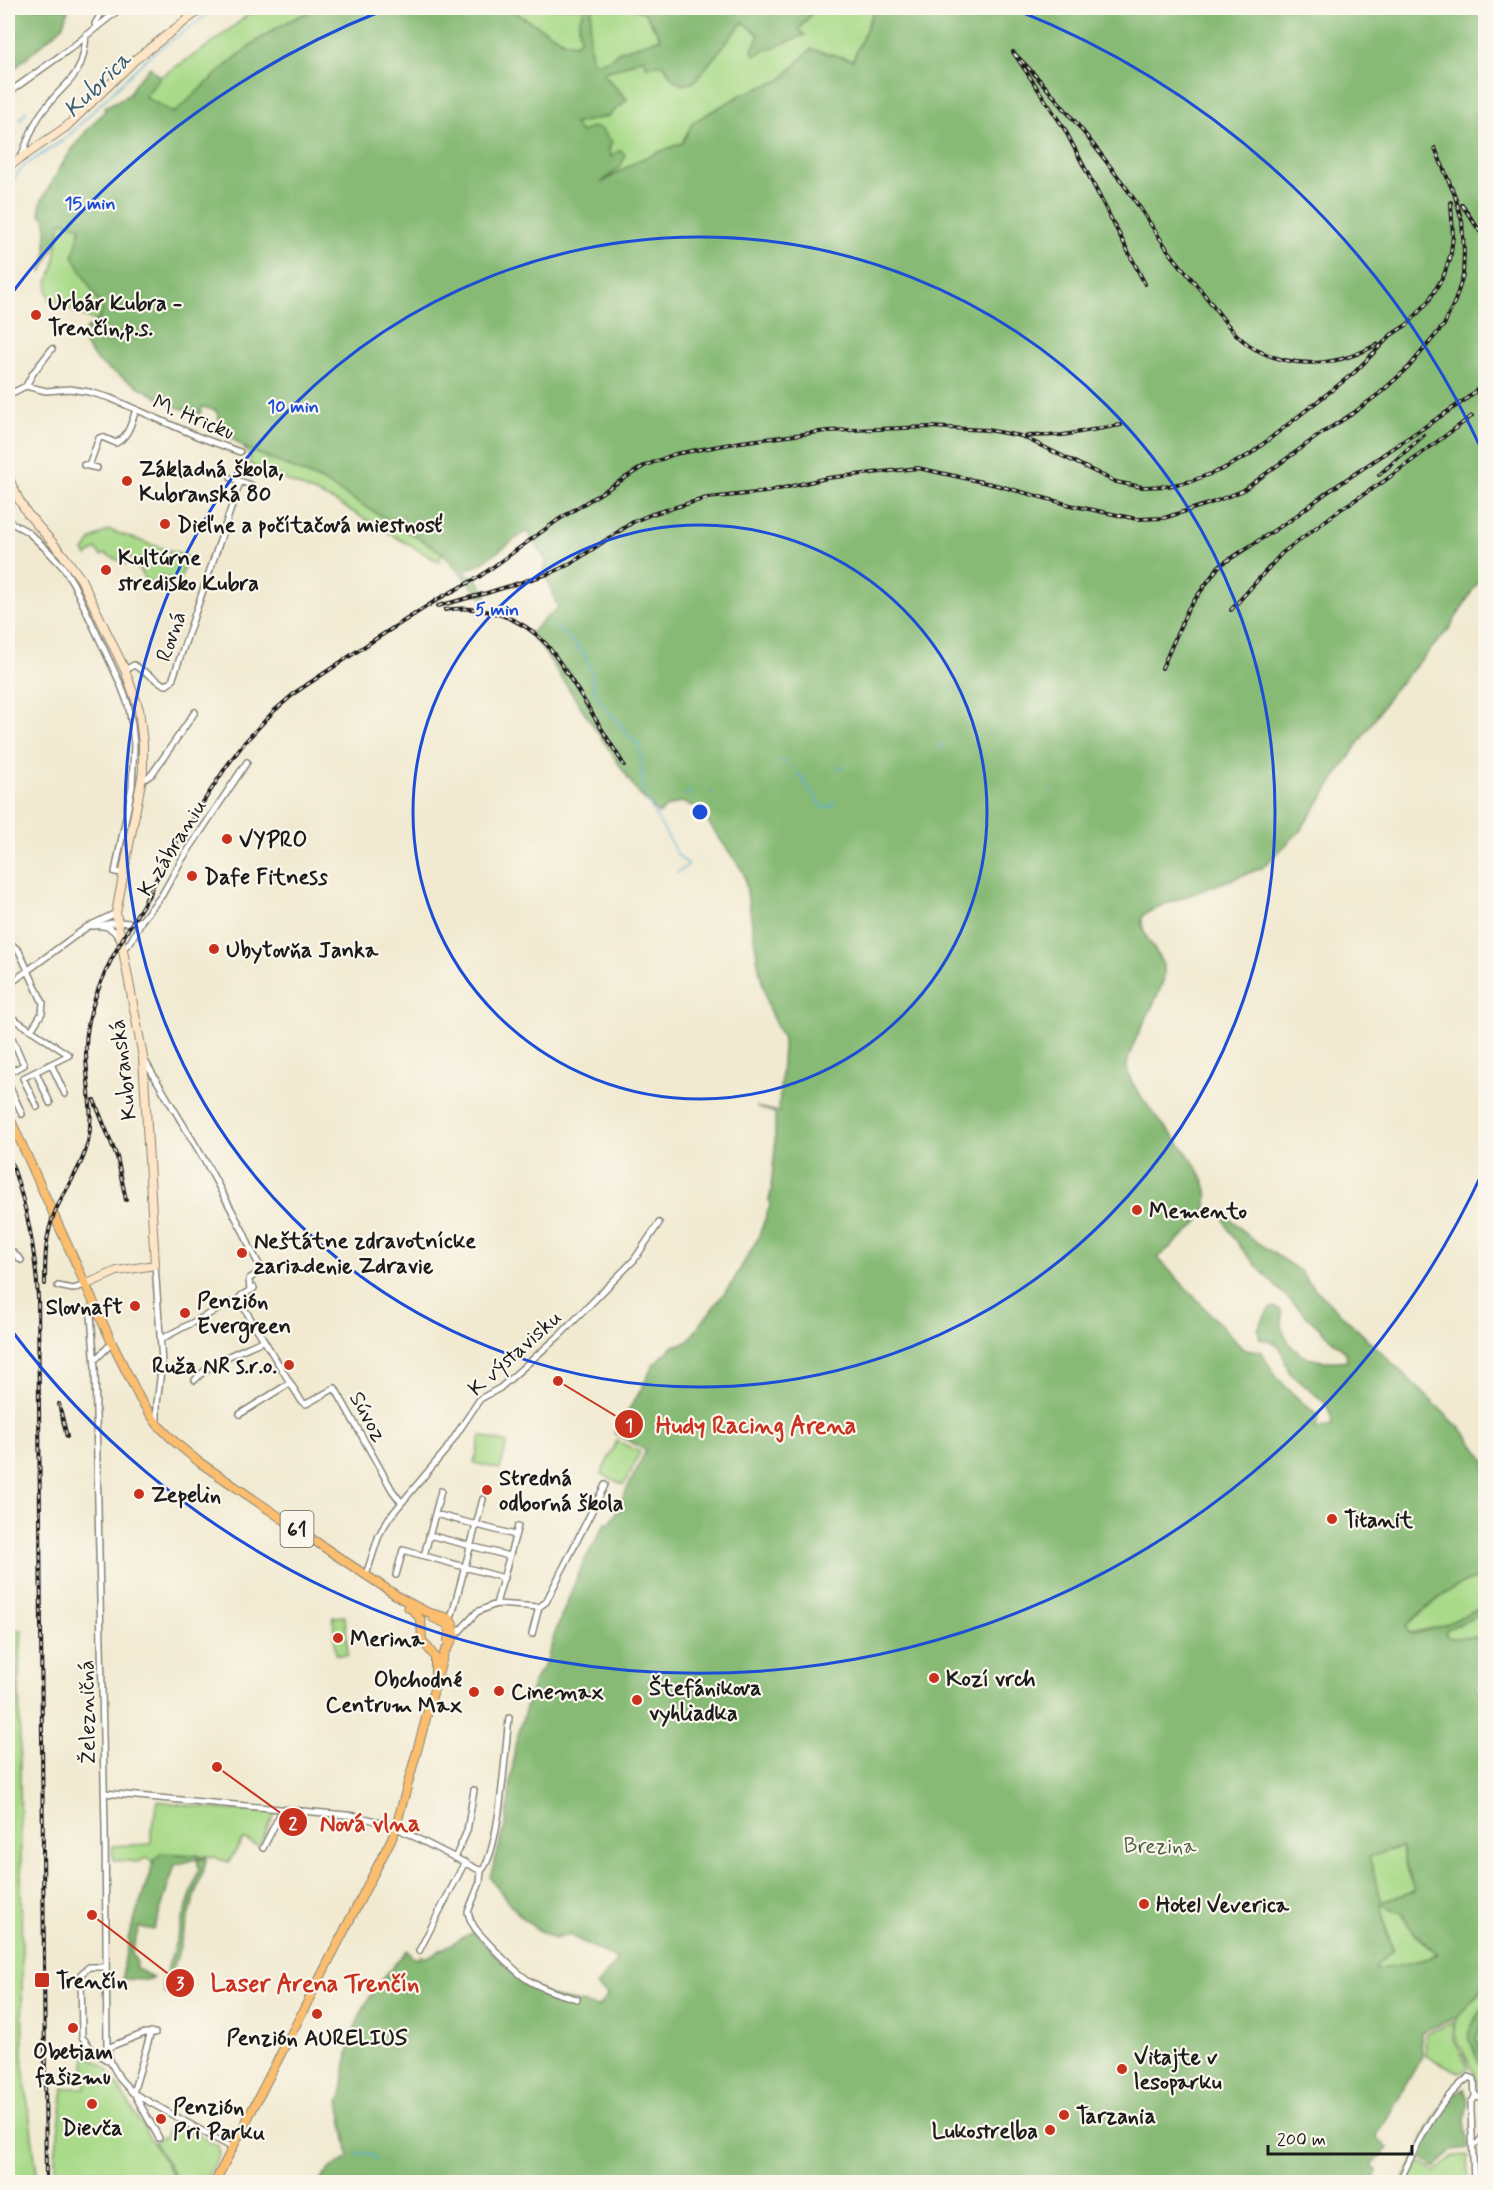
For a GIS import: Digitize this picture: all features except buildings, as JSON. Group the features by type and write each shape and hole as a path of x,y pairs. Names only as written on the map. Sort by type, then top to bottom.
{"main road":[{"name":"61","path":"8,1114 93,1304 140,1400 157,1424 199,1462 424,1615 453,1621"},
{"name":"61","path":"411,1606 446,1616 453,1621"},
{"name":"61","path":"411,1606 418,1615 422,1628 422,1640 440,1648"},
{"path":"411,1606 417,1621 418,1645 432,1660 437,1672"},
{"path":"417,1639 427,1622 436,1619"},
{"name":"61","path":"215,2182 396,1828 436,1683 440,1648 450,1635 453,1621"},
{"path":"453,1621 456,1635"},
{"name":"61","path":"440,1648 456,1635"}],"street":[{"path":"96,27 95,24 104,8 112,14"},
{"path":"8,93 121,8"},
{"path":"8,167 72,122 136,59 202,8"},
{"path":"21,157 42,112 77,75 85,48 86,35"},
{"path":"8,395 26,386 52,349"},
{"name":"M. Hricku","path":"26,386 46,391 70,389 110,398 240,452"},
{"name":"M. Hricku","path":"97,468 87,465 99,438 102,437 116,443 120,441 126,436 136,410"},
{"name":"Kubranská","path":"8,477 14,491 51,548 77,581 102,620 137,702 143,744 138,786 127,832 117,918 142,1057 161,1339 162,1370 157,1400 157,1424"},
{"path":"231,478 250,485"},
{"name":"Rovná","path":"125,670 134,665 163,684 167,685 172,681 240,482"},
{"path":"8,506 14,491"},
{"name":"Kubranská","path":"8,521 51,548"},
{"path":"28,532 36,524"},
{"name":"Kubranská","path":"77,581 92,625 128,704 138,786"},
{"path":"92,625 102,620"},
{"path":"111,663 120,659"},
{"path":"128,704 137,702"},
{"path":"138,786 152,774 195,712"},
{"path":"134,745 143,744"},
{"name":"K zábraniu","path":"122,950 131,941 142,920 162,895 181,861 247,762"},
{"path":"8,985 87,927 117,918 131,923 142,920"},
{"path":"87,927 103,925 117,918"},
{"path":"103,925 114,930 120,939"},
{"path":"8,941 19,951 41,997 43,1007 40,1018 32,1029"},
{"path":"8,1015 71,1055 23,1078 37,1107"},
{"path":"8,1073 24,1065 8,1028 21,1023"},
{"path":"142,1057 205,1161 262,1270 249,1279 252,1289 237,1301 161,1339"},
{"path":"51,1064 65,1094"},
{"path":"36,1072 50,1103"},
{"path":"8,1083 22,1114"},
{"name":"K výstavisku","path":"366,1575 381,1529 446,1450 480,1399 500,1388 560,1335 634,1260 659,1223"},
{"path":"8,1248 21,1260"},
{"path":"58,1286 73,1289 122,1270 155,1265"},
{"name":"Súvoz","path":"237,1301 244,1306 302,1402 306,1404 335,1388 401,1502"},
{"name":"Železničná","path":"93,1304 107,2048 111,2063"},
{"path":"195,1380 205,1371 248,1346 264,1340"},
{"path":"95,1360 112,1343"},
{"path":"240,1414 290,1383"},
{"path":"456,1635 477,1612 496,1604 539,1607 546,1602 605,1485"},
{"path":"424,1556 441,1491"},
{"path":"470,1618 453,1621 483,1499"},
{"path":"435,1514 515,1535"},
{"path":"496,1604 518,1526"},
{"path":"429,1535 509,1556"},
{"path":"396,1575 402,1550 504,1578"},
{"path":"532,1634 540,1613 539,1607"},
{"path":"509,1718 494,1839 468,1912 475,1929 525,1980 550,1992 578,1999"},
{"path":"455,1858 467,1831 474,1790"},
{"path":"104,1793 357,1816 396,1828 481,1872"},
{"path":"263,1848 283,1809"},
{"path":"419,1951 465,1863"},
{"path":"106,1967 89,1967 81,1974 80,2033 87,2046 111,2063 124,2085 134,2094 233,2148"},
{"path":"107,2048 153,2032 134,2094 159,2138"},
{"path":"1399,2182 1429,2121 1448,2097 1470,2077 1474,2079 1475,2097 1471,2103 1474,2182"},
{"path":"1475,2097 1485,2096"},
{"path":"1473,2145 1478,2143 1485,2132"}],"green space":[{"path":"8,8 69,8 62,27 8,74"},
{"path":"257,8 320,8 299,16 259,39 224,67 174,114 145,97 160,77 208,46"},
{"name":"Brezina","path":"320,8 507,8 563,41 575,44 580,40 579,21 585,8 592,8 589,41 593,63 609,60 618,52 661,38 645,13 632,8 815,8 799,30 805,35 754,55 752,50 759,35 743,22 694,82 682,85 672,78 664,65 646,66 644,58 617,69 602,72 627,100 608,116 574,124 581,133 591,127 601,129 612,142 609,148 611,156 621,150 625,155 621,166 601,183 639,160 682,143 693,122 743,94 781,80 811,49 853,60 875,8 1485,8 1485,570 1449,629 1393,691 1300,831 1262,868 1160,906 1143,915 1143,929 1162,962 1164,978 1135,1042 1127,1066 1135,1087 1184,1149 1201,1175 1207,1190 1206,1208 1199,1220 1158,1258 1243,1349 1262,1352 1280,1380 1319,1417 1315,1429 1332,1426 1331,1413 1324,1402 1289,1372 1280,1347 1275,1343 1260,1339 1258,1329 1269,1309 1274,1307 1281,1310 1282,1327 1287,1340 1300,1354 1318,1360 1337,1361 1347,1360 1346,1353 1255,1265 1227,1227 1223,1213 1226,1214 1249,1237 1300,1271 1307,1281 1466,1434 1485,1460 1485,1496 1482,1515 1485,1536 1485,1576 1453,1589 1406,1626 1409,1633 1413,1634 1443,1626 1485,1605 1485,1613 1447,1629 1445,1634 1450,1638 1478,1637 1486,1662 1484,1673 1477,1687 1486,1704 1485,1980 1481,1990 1458,2017 1421,2032 1422,2056 1376,2138 1388,2148 1372,2166 1378,2171 1373,2182 319,2182 330,2169 349,2156 339,2101 342,2098 345,2069 355,2029 374,1990 407,1950 412,1957 419,1959 421,1955 426,1958 473,1932 522,1983 549,1996 598,2007 608,1995 596,1986 618,1960 569,1935 554,1939 543,1933 518,1913 490,1877 506,1823 515,1745 533,1683 547,1660 581,1567 606,1522 610,1524 646,1450 614,1433 641,1390 653,1365 673,1346 687,1342 732,1283 757,1240 770,1206 775,1149 775,1113 756,1107 780,1112 783,1039 769,1010 759,968 744,873 701,812 681,802 667,807 659,814 638,793 541,647 530,635 558,608 544,571 547,562 527,531 478,565 467,569 465,575 475,576 487,595 482,598 442,552 322,481 243,447 222,430 215,410 202,407 200,414 173,406 96,360 84,343 94,339 85,330 97,321 103,311 73,256 81,227 61,221 59,236 41,273 46,258 46,219 40,214 42,201 69,154 105,111 105,107 130,94 134,84 150,67 160,77 145,97 174,113 224,67 260,39 299,16","holes":["1401,1847 1414,1891 1382,1902 1369,1857","1380,1904 1402,1913 1418,1936 1438,1954 1427,1959 1376,1970 1375,1967 1393,1950"]},
{"path":"507,8 585,8 579,21 580,40 575,44 563,41"},
{"path":"592,8 632,8 645,13 661,38 618,52 609,60 593,63 589,41"},
{"path":"815,8 875,8 853,60 811,49 781,80 743,94 693,122 682,143 639,160 595,186 611,157 609,148 581,133 574,124 608,116 627,99 601,72 617,69 644,58 664,65 672,78 682,85 694,82 743,21 759,35 753,49 804,34 799,30"},
{"path":"60,221 81,227 74,256 103,311 96,321 84,317 52,298 50,300 47,290 48,281 54,267"},
{"path":"243,447 322,481 442,552 439,562 336,502 249,464 251,458"},
{"path":"109,530 188,557 179,582 161,575 149,584 128,553 126,564 105,554 101,556 96,549 87,556 84,551 92,539"},
{"path":"481,1436 507,1443 500,1469 474,1463"},
{"path":"617,1441 640,1452 624,1485 601,1474"},
{"path":"1485,1576 1485,1605 1443,1626 1409,1633 1406,1626 1443,1596 1463,1584"},
{"path":"1485,1613 1485,1653 1478,1637 1449,1638 1445,1634 1447,1629"},
{"path":"345,1616 348,1655 336,1655 333,1617"},
{"path":"15,1630 22,1630 19,1669 23,2065 38,2182 10,2182 8,1638"},
{"path":"158,1801 215,1809 276,1812 259,1846 243,1839 229,1862 209,1856 161,1853 154,1861 146,1858 138,1862 113,1860 112,1846 151,1844 151,1830"},
{"path":"1401,1847 1414,1891 1381,1902 1369,1856"},
{"path":"161,1853 207,1856 175,1865 154,1930 139,1927 131,1954 137,1962 136,1968 153,1978 123,1979 123,1963 130,1942 128,1939 154,1861"},
{"path":"207,1858 165,1995 163,1982 199,1869 197,1860"},
{"path":"1379,1904 1402,1913 1417,1936 1438,1954 1427,1959 1376,1970 1375,1967 1393,1950"},
{"path":"1485,1980 1485,2091 1478,2091 1474,2073 1455,2036 1456,2018 1481,1991"},
{"path":"1484,2005 1485,2018 1476,2038 1485,2068 1485,2076 1472,2047 1470,2036 1472,2024"},
{"path":"1454,2022 1453,2037 1468,2067 1461,2073 1426,2056 1425,2034"},
{"path":"85,2055 89,2055 108,2070 177,2182 55,2182 55,2156 64,2088 85,2088"},
{"path":"1464,2088 1468,2100 1465,2119 1468,2149 1453,2151 1434,2168 1418,2156 1424,2137 1440,2108 1455,2093"},
{"path":"173,2120 218,2146 220,2154 204,2182 179,2182 154,2142 164,2137"},
{"path":"1468,2156 1469,2182 1402,2182 1415,2159 1434,2172 1454,2157"}],"waterway":[{"name":"Kubrica","path":"8,185 24,166 65,139 149,56 199,21 212,8"},
{"path":"20,120 27,110"},
{"path":"16,132 8,143 17,146"},
{"path":"555,627 572,640 581,651 589,664 598,699 640,747 643,791 647,798"},
{"path":"939,744 942,748"},
{"path":"782,760 785,765"},
{"path":"838,766 842,768"},
{"path":"798,773 822,806 832,807 834,802"},
{"path":"686,796 690,790"},
{"path":"648,802 678,855 688,864 677,873"},
{"path":"356,2154 370,2154 376,2159"}],"railway":[{"path":"1145,284 1064,128 1013,52 1087,136 1127,189 1168,250 1242,340 1270,356 1317,363 1348,357 1377,344"},
{"path":"438,606 551,573 570,564 633,522 652,514 707,498 766,492 827,478 918,468 1137,519 1164,518 1242,491 1380,393 1408,368 1444,325 1463,276 1464,251 1462,221 1455,196 1435,148"},
{"path":"1450,261 1453,236 1451,202"},
{"path":"1462,205 1486,240"},
{"path":"146,899 170,853 226,767 244,743 274,711 296,692 374,640 440,598 479,577 558,520 644,466 675,454 741,442 827,431 930,427 987,430 1021,436 1116,482 1142,487 1168,486 1192,481 1223,469 1249,455 1355,372 1391,335 1408,324 1428,302 1444,275 1451,253"},
{"path":"1162,668 1188,609 1219,566 1292,519 1326,493 1465,400 1486,382"},
{"path":"1231,610 1282,553 1472,416"},
{"path":"1027,436 1063,435 1121,425"},
{"path":"1379,475 1424,435"},
{"path":"445,610 486,611 513,620 536,635 560,662 624,765"},
{"path":"45,1284 49,1230 59,1203 82,1161 88,1142 90,1106 86,1046 93,1006 118,946 151,892"},
{"path":"94,1100 117,1157 126,1200"},
{"path":"8,1154 29,1224 38,1297 46,2182"},
{"path":"59,1404 67,1437"}],"place":[{"name":"Urbár Kubra - Trenčín,p.s.","path":"36,315"},
{"name":"Základná škola, Kubranská 80","path":"127,481"},
{"name":"Dieľne a počítačová miestnosť","path":"165,524"},
{"name":"Kultúrne stredisko Kubra","path":"106,570"},
{"name":"VYPRO","path":"227,839"},
{"name":"Dafe Fitness","path":"192,876"},
{"name":"Ubytovňa Janka","path":"214,949"},
{"name":"Memento","path":"1137,1210"},
{"name":"Neštátne zdravotnícke zariadenie Zdravie","path":"242,1253"},
{"name":"Slovnaft","path":"135,1306"},
{"name":"Penzión Evergreen","path":"185,1313"},
{"name":"Ruža NR s.r.o.","path":"289,1365"},
{"name":"Hudy Racing Arena","path":"558,1381"},
{"name":"Stredná odborná škola","path":"487,1490"},
{"name":"Zepelin","path":"139,1494"},
{"name":"Titanit","path":"1332,1519"},
{"name":"Merina","path":"338,1638"},
{"name":"Kozí vrch","path":"934,1678"},
{"name":"Cinemax","path":"499,1691"},
{"name":"Obchodné Centrum Max","path":"474,1692"},
{"name":"Štefánikova vyhliadka","path":"637,1700"},
{"name":"Nová vlna","path":"217,1767"},
{"name":"Hotel Veverica","path":"1144,1904"},
{"name":"Laser Arena Trenčín","path":"92,1915"},
{"name":"Trenčín","path":"42,1980"},
{"name":"Penzión AURELIUS","path":"317,2014"},
{"name":"Obetiam fašizmu","path":"73,2028"},
{"name":"Vitajte v lesoparku","path":"1122,2069"},
{"name":"Dievča","path":"92,2104"},
{"name":"Tarzania","path":"1064,2115"},
{"name":"Penzión Pri Parku","path":"161,2119"},
{"name":"Lukostrelba","path":"1050,2130"}]}
